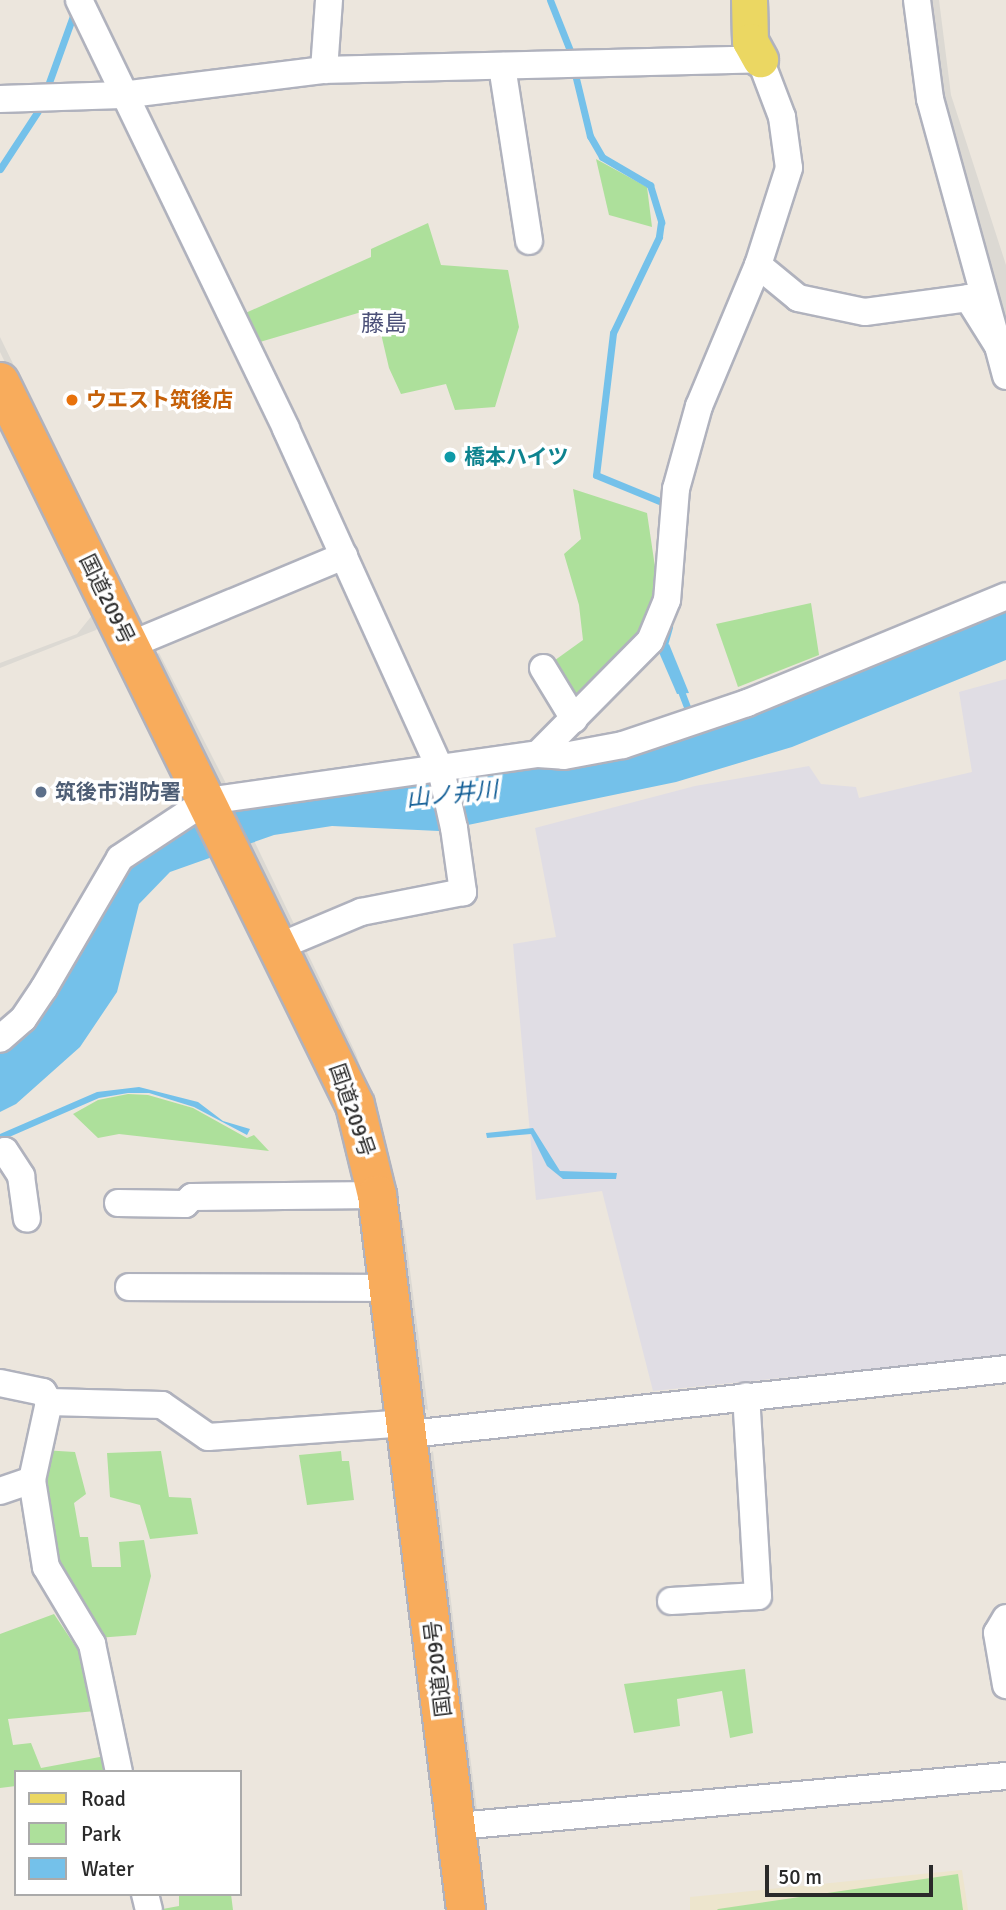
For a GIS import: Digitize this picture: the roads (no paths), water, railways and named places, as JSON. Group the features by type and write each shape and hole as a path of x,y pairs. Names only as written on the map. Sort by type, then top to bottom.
{"highway":[{"name":"国道209号","path":"0,382 355,1105 377,1195 390,1288 458,1826 466,1910"}],"main road":[{"path":"749,0 750,41 760,59"}],"street":[{"path":"79,0 344,556 442,773 454,828 463,892 361,912 279,946"},
{"path":"324,70 329,0"},
{"path":"917,0 930,99 1006,376"},
{"path":"0,99 122,95 324,70 760,59 782,117 789,168 758,265 699,406 682,466 676,489 667,600 650,641 538,754"},
{"path":"502,66 530,241"},
{"path":"758,265 798,298 865,312 968,298 998,346"},
{"path":"130,645 344,556"},
{"path":"0,1039 120,858 206,802 240,793 442,773 538,754 564,756 623,745 722,712 1006,596"},
{"path":"543,668 574,719"},
{"path":"0,1153 5,1151 21,1176 27,1219"},
{"path":"118,1203 185,1204 192,1197 377,1195"},
{"path":"129,1287 390,1288"},
{"path":"49,1402 162,1405 208,1437 409,1429 1006,1369"},
{"path":"0,1383 43,1392 49,1402 32,1480 46,1567 92,1644 119,1770"},
{"path":"671,1601 758,1596 746,1396"},
{"path":"0,1491 32,1480"},
{"path":"1006,1618 997,1633 1006,1685"},
{"path":"458,1826 1006,1776"}],"water":[{"name":"山ノ井川","path":"1006,606 1006,660 792,747 676,782 439,831 332,826 274,835 170,872 139,904 117,992 80,1047 16,1104 0,1112 0,1052 59,990 119,874 157,841 235,803 541,766"},
{"path":"669,644 689,693 677,694 658,650"},
{"path":"139,1087 198,1102 223,1121 250,1129 247,1135 194,1107 149,1093 128,1093 99,1098 0,1141 0,1134 97,1092"},
{"path":"533,1128 560,1171 617,1173 616,1179 563,1179 547,1166 531,1134 487,1138 486,1133"}],"waterway":[{"path":"550,0 573,58"},
{"path":"47,88 74,13"},
{"path":"574,70 590,136 602,157 650,185 661,222 659,237 613,333 596,475 669,505"},
{"path":"0,169 38,111"},
{"path":"666,656 663,648 669,627"},
{"path":"679,686 691,718"}],"place":[{"name":"ウエスト筑後店","path":"72,400"},
{"name":"橋本ハイツ","path":"450,457"},
{"name":"筑後市消防署","path":"41,792"}],"district":[{"name":"藤島","path":"384,324"}]}
